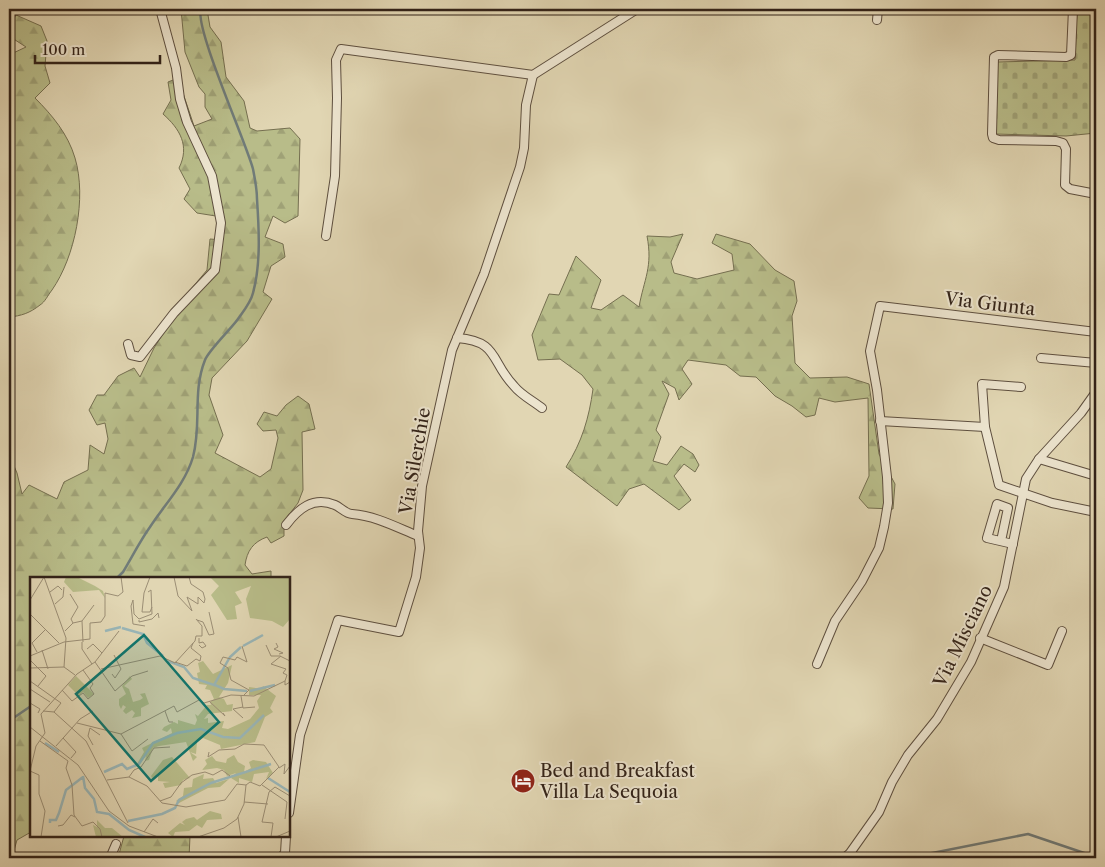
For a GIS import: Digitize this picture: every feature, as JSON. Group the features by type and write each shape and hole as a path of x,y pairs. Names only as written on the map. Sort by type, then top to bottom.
{"street":[{"path":"128,344 131,355 140,356 174,313 215,270 219,252 221,224 212,176 187,122 180,99 176,68 160,9"},
{"path":"326,236 335,176 336,60 341,50 533,75 638,9"},
{"path":"877,20 878,9"},
{"path":"1073,9 1071,55 1066,57 998,55 994,57 992,134 994,138 1000,140 1056,141 1063,143 1066,148 1065,185 1070,189 1096,194"},
{"name":"Via Silerchie","path":"290,806 300,735 338,620 399,632 416,577 420,548 418,536 425,467 452,350 484,274 520,167 524,148 526,105 533,75"},
{"name":"Via Giunta","path":"880,421 870,351 880,306 1096,332"},
{"path":"457,338 481,342 495,355 515,388 542,408"},
{"path":"1041,358 1096,364"},
{"path":"1021,387 982,384 985,427 999,485 1022,494 1096,512"},
{"name":"Via Misciano","path":"844,858 850,853 879,812 892,782 908,755 950,699 971,662 980,638 1004,588 1026,479 1039,459 1081,413 1096,392"},
{"path":"816,664 836,621 862,581 879,548 888,503 880,421 985,427"},
{"path":"1039,459 1096,476"},
{"path":"286,525 297,510 318,501 334,505 351,514 358,513 375,517 418,536"},
{"path":"1001,541 1008,508 998,504 987,538 1013,544"},
{"path":"980,638 1048,665 1062,631"},
{"path":"280,858 284,852 286,837"},
{"path":"110,858 116,844"}],"green space":[{"path":"181,9 207,9 210,27 221,42 226,77 244,101 250,128 257,131 290,128 300,139 298,216 285,223 273,216 265,237 283,244 285,257 271,266 263,292 272,299 247,341 212,378 209,395 223,435 215,453 260,477 271,469 278,438 276,430 263,431 257,424 264,412 277,416 286,405 298,396 309,404 315,429 302,432 303,490 298,503 284,521 284,536 271,543 267,537 262,539 254,544 247,555 245,565 252,574 271,571 271,577 30,577 30,833 17,840 13,854 9,857 9,454 17,473 22,494 29,485 57,499 64,482 88,470 90,445 104,454 108,439 105,423 97,425 89,410 97,395 104,395 118,376 134,368 140,377 154,348 192,288 207,270 210,239 223,240 222,217 197,213 184,199 190,189 179,168 184,152 182,138 163,114 171,100 168,82 178,78 194,126 212,119 205,107 205,94 199,87 185,52"},
{"path":"1077,9 1096,9 1096,133 1066,136 995,134 997,62 1075,60"},
{"path":"16,15 41,26 47,41 45,66 50,83 35,98 64,133 72,149 80,191 77,227 73,244 60,276 42,304 25,314 9,317 9,55 26,47 9,36 9,27"},
{"path":"683,234 671,262 674,273 697,279 734,270 732,254 712,243 716,234 750,244 775,270 794,281 797,301 792,316 795,363 810,378 847,377 869,384 879,454 895,484 893,509 868,508 859,498 869,476 868,398 835,402 819,398 815,415 806,417 775,396 756,377 740,376 726,365 688,360 682,369 692,384 679,400 675,388 662,381 669,394 656,430 661,437 653,461 667,465 681,446 693,454 699,465 695,472 684,464 674,476 691,500 679,510 644,484 629,489 617,506 566,467 584,429 593,389 582,375 560,359 538,360 532,335 549,294 559,295 576,256 601,280 591,308 601,310 623,295 639,307 648,265 649,247 647,236 670,237"},
{"path":"124,837 190,837 189,858 118,858"}],"waterway":[{"path":"118,577 123,572 146,532 185,476 196,444 199,384 205,360 249,303 256,282 259,246 257,192 253,169 205,38 201,20 201,9"},
{"path":"9,721 30,707"},
{"path":"907,858 1028,834 1096,857"}],"place":[{"name":"Bed and Breakfast Villa La Sequoia","path":"523,781"}]}
